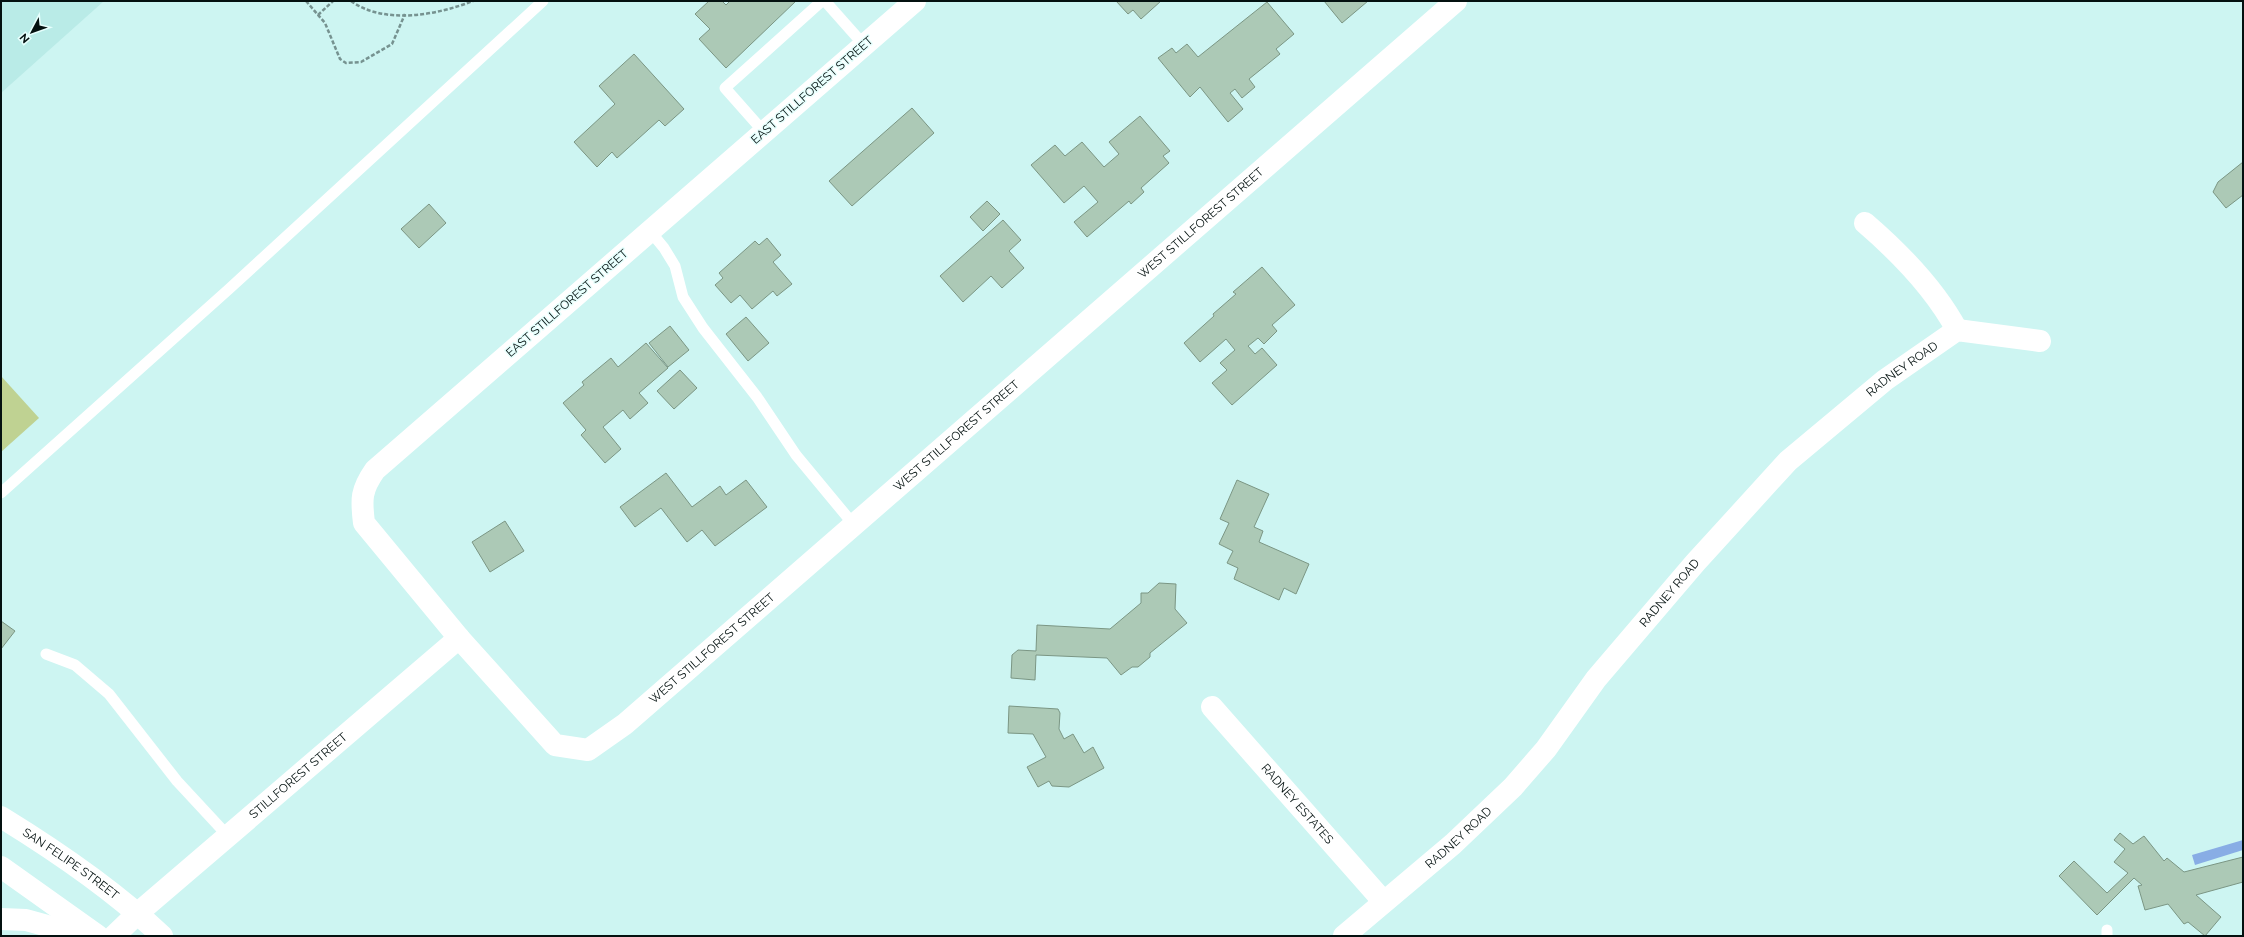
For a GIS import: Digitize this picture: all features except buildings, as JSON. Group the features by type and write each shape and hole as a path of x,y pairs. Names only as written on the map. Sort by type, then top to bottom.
{"street":[{"name":"EAST STILLFOREST STREET","path":"459,638 364,523 361,502 364,486 375,470 915,1"},
{"name":"WEST STILLFOREST STREET","path":"459,638 555,745 588,750 625,724 1456,1"},
{"path":"1865,223 1900,254 1947,311 1957,330 2040,341"},
{"name":"RADNEY ROAD","path":"1344,936 1383,901 1453,844 1513,787 1546,749 1596,679 1695,563 1788,461 1885,380 1957,330"},
{"name":"STILLFOREST STREET","path":"114,936 459,638"},
{"name":"RADNEY ESTATES","path":"1212,707 1383,901"},
{"name":"SAN FELIPE STREET","path":"1,817 54,849 138,914 162,936"},
{"path":"1,867 98,936"},
{"path":"1,919 26,920 84,936"}],"lane":[{"path":"1,493 229,289 544,1"},
{"path":"764,132 725,88 823,1 864,45"},
{"path":"650,231 664,248 675,266 683,297 703,328 756,397 796,455 854,525"},
{"path":"46,654 75,665 109,694 177,780 228,836"}],"path":[{"path":"306,1 325,23 340,59 346,63 361,62 388,48 392,44 405,14"},
{"path":"318,15 333,1"},
{"path":"351,1 372,11 405,14 433,13 456,8 473,1"}],"shaded area":[{"path":"1,1 104,1 1,93"}],"green space":[{"path":"1,376 39,418 1,452"}],"water":[{"path":"2243,840 2243,850 2195,865 2192,855"}]}
